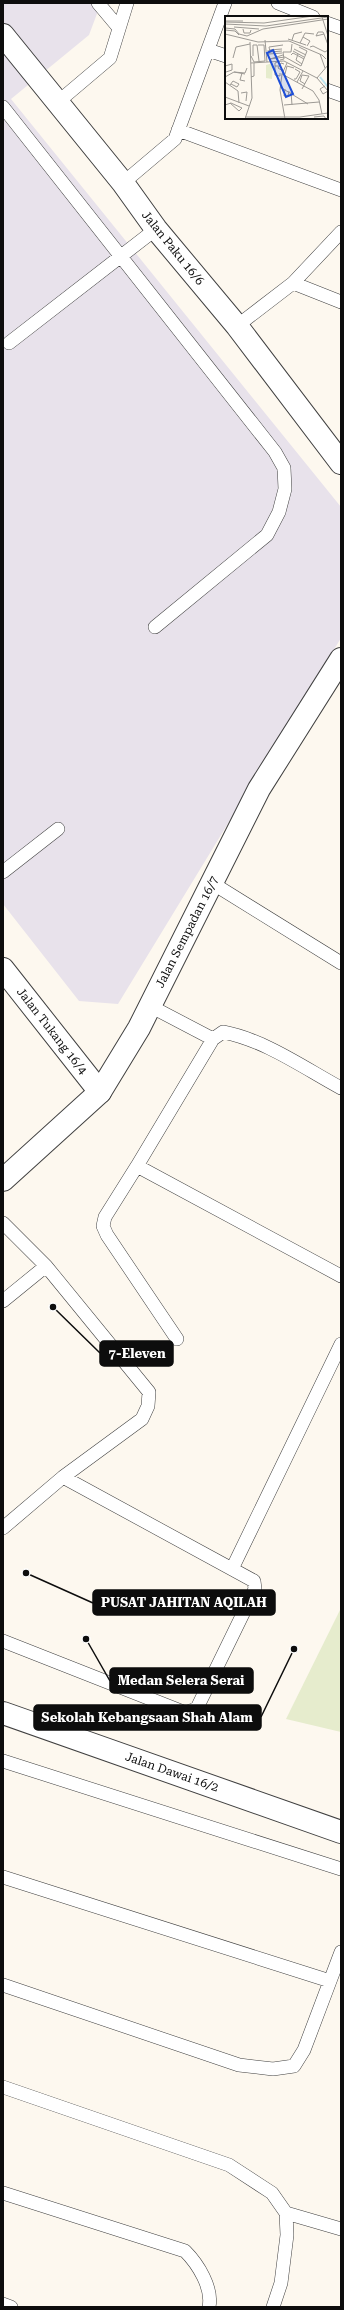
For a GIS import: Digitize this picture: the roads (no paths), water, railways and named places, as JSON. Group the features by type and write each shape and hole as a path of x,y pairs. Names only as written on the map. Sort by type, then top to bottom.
{"street":[{"name":"Jalan Paku 16/6","path":"3,35 123,183 156,229 237,326 341,463"},
{"name":"Jalan Sempadan 16/7","path":"3,1180 100,1092 150,1006 259,789 341,659"},
{"name":"Jalan Tukang 16/4","path":"3,970 100,1092"},
{"name":"Jalan Dawai 16/2","path":"3,1713 341,1832"}],"lane":[{"path":"98,3 119,28"},
{"path":"58,102 110,58 127,3"},
{"path":"123,183 175,138 225,3"},
{"path":"278,3 310,16"},
{"path":"328,22 341,28"},
{"path":"208,50 225,56"},
{"path":"328,90 341,95"},
{"path":"3,107 275,452 284,468 285,489 279,512 267,535 155,627"},
{"path":"178,130 341,190"},
{"path":"9,343 156,229"},
{"path":"237,326 293,283 341,232"},
{"path":"293,283 341,302"},
{"path":"3,872 58,829"},
{"path":"212,883 341,963"},
{"path":"150,1006 213,1039"},
{"path":"177,1339 107,1235 103,1226 106,1217 213,1039 223,1032 240,1035 341,1088"},
{"path":"137,1166 341,1276"},
{"path":"3,1223 46,1266 149,1392 148,1406 142,1419 63,1477 3,1528"},
{"path":"3,1301 46,1266"},
{"path":"232,1569 341,1344"},
{"path":"3,1641 186,1713 197,1708 255,1589 254,1581 63,1477"},
{"path":"3,1761 341,1869"},
{"path":"3,1877 330,1981"},
{"path":"3,1985 239,2065 273,2069 294,2066 304,2050 341,1952"},
{"path":"3,2087 229,2165 272,2193 286,2213 287,2235 281,2283 273,2307"},
{"path":"3,2193 185,2251 198,2264 211,2299 209,2307"},
{"path":"286,2213 341,2228"},
{"path":"3,2304 11,2307"}],"place":[{"name":"7-Eleven","path":"53,1307"},
{"name":"PUSAT JAHITAN AQILAH","path":"26,1573"},
{"name":"Medan Selera Serai","path":"86,1639"},
{"name":"Sekolah Kebangsaan Shah Alam","path":"294,1649"}]}
